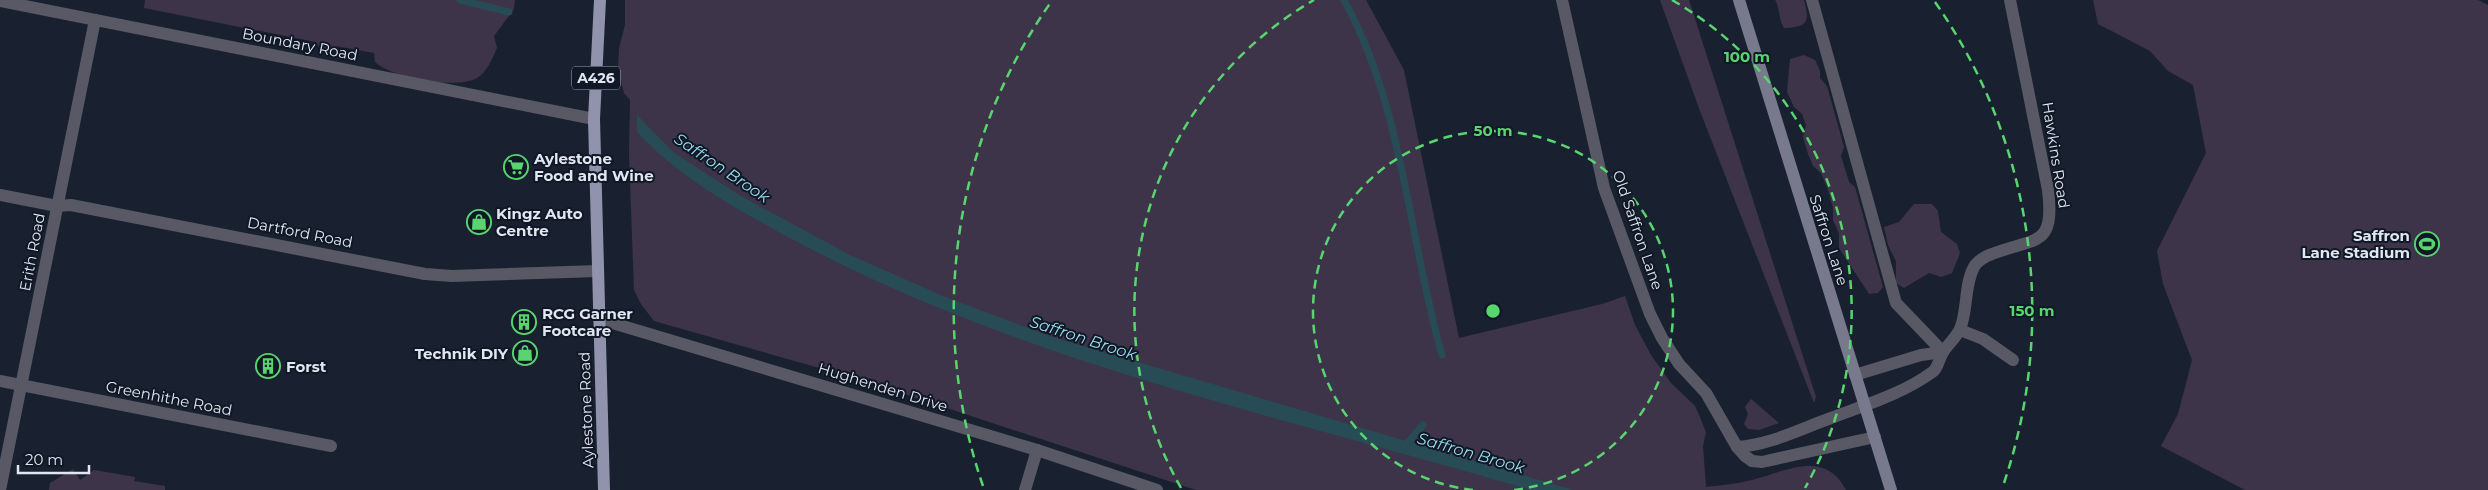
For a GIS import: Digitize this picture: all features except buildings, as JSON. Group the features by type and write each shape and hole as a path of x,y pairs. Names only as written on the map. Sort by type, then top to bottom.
{"main road":[{"name":"Aylestone Road","path":"600,0 594,119 604,490"},
{"name":"Saffron Lane","path":"1738,0 1891,490"}],"street":[{"name":"Old Saffron Lane","path":"1562,0 1602,180 1641,290 1662,338 1679,364 1706,393 1737,447 1752,461 1762,462 1875,437"},
{"path":"1812,0 1896,302 1944,352"},
{"name":"Hawkins Road","path":"1865,405 1897,392 1933,372 1944,352 1960,330 1974,266 1987,256 2008,248 2029,244 2043,236 2048,228 2051,214 2037,127 2010,0"},
{"name":"Boundary Road","path":"0,1 594,119"},
{"name":"Erith Road","path":"0,490 95,20"},
{"name":"Dartford Road","path":"0,195 58,206 71,205 425,274 452,276 597,271"},
{"name":"Hughenden Drive","path":"599,319 1038,450 1157,490"},
{"path":"1960,330 1983,339 2013,360"},
{"path":"1855,375 1921,355 1944,352"},
{"name":"Greenhithe Road","path":"0,381 332,446"},
{"path":"1737,447 1762,444 1865,405"},
{"path":"1025,490 1038,450"}],"shaded area":[{"path":"145,0 515,0 514,9 494,36 497,48 486,69 475,79 452,83 423,80 395,73 375,62 374,53 336,46 331,49 319,47 316,42 144,8"},
{"path":"625,0 1366,0 1404,70 1459,338 1602,304 1625,296 1635,325 1651,355 1671,383 1695,406 1700,417 1706,432 1703,446 1706,487 1746,481 1791,468 1816,466 1827,470 1837,477 1846,490 1196,490 865,381 654,321 641,304 634,290 629,154 630,100 624,93 618,70 619,48 625,25"},
{"path":"1660,0 1689,0 1816,397 1814,403 1700,111"},
{"path":"1775,0 1804,0 1807,14 1805,22 1802,25 1784,28"},
{"path":"2093,0 2478,0 2488,5 2488,490 2245,490 2161,446 2178,414 2192,360 2163,284 2157,251 2206,153 2193,85 2168,71 2150,51 2098,24"},
{"path":"1804,55 1815,60 1820,71 1820,78 1827,86 1844,147 1841,156 1849,182 1855,187 1883,287 1878,293 1869,294 1839,248 1839,233 1833,220 1833,208 1828,190 1821,173 1813,166 1808,154 1803,137 1806,125 1802,114 1794,107 1787,92 1790,59"},
{"path":"637,115 673,152 739,195 850,255 943,296 1049,336 1573,490 1531,490 1247,410 1152,383 966,319 876,281 788,237 727,203 671,164 637,132"},
{"path":"1914,204 1932,204 1938,211 1941,232 1957,244 1960,253 1952,273 1941,277 1929,273 1904,288 1896,283 1896,261 1888,245 1884,227 1899,222"},
{"path":"1751,399 1779,423 1759,430 1748,429 1744,424 1748,414 1745,407"},
{"path":"73,469 80,480 94,470 135,477 134,481 165,486 165,490 49,490 50,483"}],"waterway":[{"name":"Saffron Brook","path":"460,0 509,12"},
{"path":"1344,0 1364,42 1380,85 1403,174 1430,310 1442,355"},
{"path":"1404,447 1423,425"}],"place":[{"name":"Aylestone Food and Wine","path":"516,167"},
{"name":"Kingz Auto Centre","path":"479,222"},
{"name":"Saffron Lane Stadium","path":"2427,244"},
{"name":"RCG Garner Footcare","path":"524,322"},
{"name":"Technik DIY","path":"525,353"},
{"name":"Forst","path":"268,366"}]}
